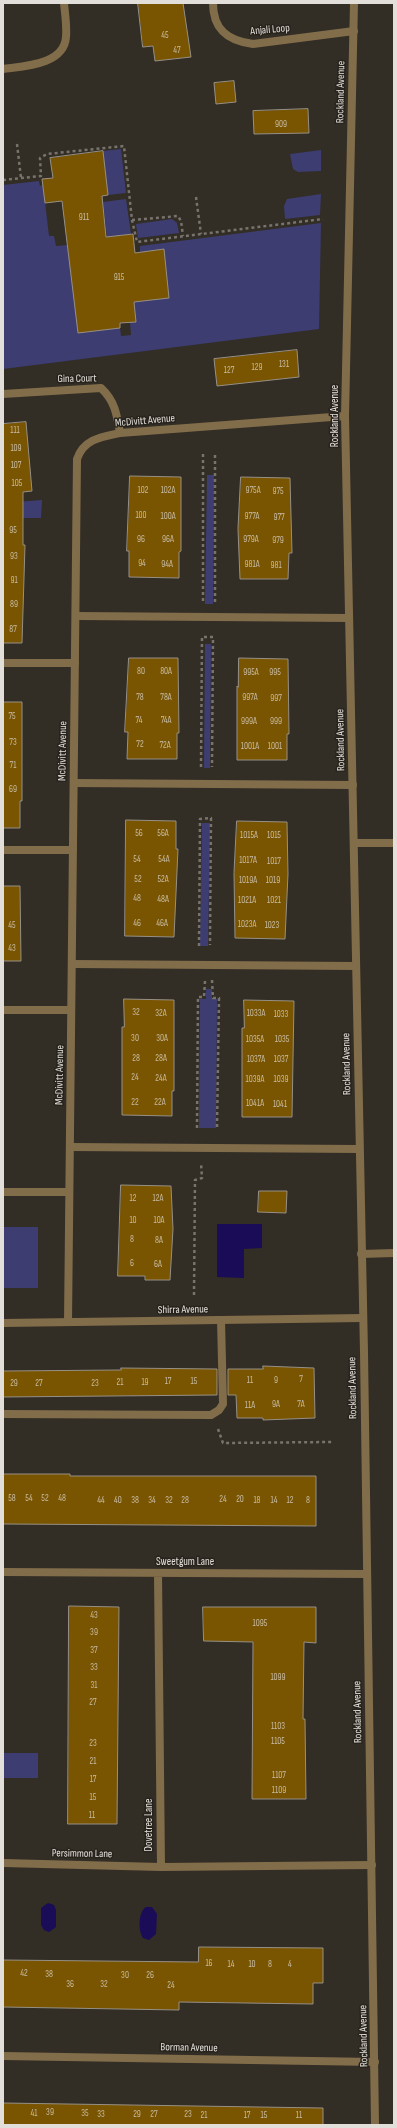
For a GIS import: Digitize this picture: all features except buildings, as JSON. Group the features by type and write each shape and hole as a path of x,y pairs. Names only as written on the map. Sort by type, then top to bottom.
{"street":[{"path":"3,69 33,65 51,58 62,51 66,38 64,3"},
{"name":"Anjali Loop","path":"213,3 216,21 222,32 230,39 241,42 253,44 354,31"},
{"name":"Rockland Avenue","path":"354,3 345,416 363,1318 376,2125"},
{"name":"Gina Court","path":"3,394 101,388 110,396 116,408 120,433"},
{"name":"McDivitt Avenue","path":"68,1322 77,459 80,450 86,443 120,433 345,416"},
{"path":"76,616 349,618"},
{"path":"3,663 75,663"},
{"path":"74,783 353,785"},
{"path":"354,843 394,843"},
{"path":"3,850 73,850"},
{"path":"72,964 356,966"},
{"path":"3,1010 71,1010"},
{"path":"70,1147 359,1149"},
{"path":"3,1192 69,1192"},
{"path":"361,1254 394,1253"},
{"name":"Shirra Avenue","path":"3,1323 363,1318"},
{"path":"3,1414 211,1415 219,1410 223,1404 221,1320"},
{"name":"Sweetgum Lane","path":"3,1572 367,1574"},
{"name":"Dovetree Lane","path":"158,1573 161,1867 372,1865"},
{"name":"Persimmon Lane","path":"3,1863 161,1867"},
{"name":"Borman Avenue","path":"3,2056 375,2062"}],"path":[{"path":"17,144 21,178"},
{"path":"3,180 41,176 39,161 42,156 48,154 124,146 132,220 137,242 323,219"},
{"path":"196,197 201,234"},
{"path":"132,220 178,216 181,221 183,236"},
{"path":"215,453 215,604"},
{"path":"203,454 203,605"},
{"path":"201,767 202,637 213,637 212,767"},
{"path":"199,946 200,819 211,818 210,945"},
{"path":"197,1128 198,997 204,997 204,981 211,980 213,998 219,998 218,1128"},
{"path":"194,1295 195,1180 202,1178 201,1162 205,1161"},
{"path":"211,1415 223,1443 332,1442"}],"shaded area":[{"path":"121,149 126,193 108,195 103,151"},
{"path":"321,150 321,171 298,172 293,169 290,154"},
{"path":"39,181 40,186 43,185 49,236 54,236 56,246 68,245 78,333 120,328 121,336 131,335 130,322 136,321 134,302 169,298 164,250 140,252 140,246 321,223 319,329 3,369 3,185"},
{"path":"321,194 320,215 285,219 284,206 287,199"},
{"path":"126,199 131,234 107,237 103,202"},
{"path":"172,219 177,223 179,233 138,238 136,224"},
{"path":"207,475 214,475 213,604 205,604"},
{"path":"42,500 41,518 3,518 3,503"},
{"path":"205,644 211,644 210,768 204,768"},
{"path":"202,823 210,823 208,946 200,946"},
{"path":"206,989 212,989 212,999 217,999 216,1128 199,1128 200,999 206,999"},
{"path":"217,1224 262,1224 262,1248 244,1249 244,1278 217,1277"},
{"path":"3,1227 38,1227 38,1288 3,1288"},
{"path":"3,1753 38,1753 38,1778 3,1778"},
{"path":"48,1903 54,1905 56,1910 56,1927 49,1932 44,1930 41,1925 41,1908"},
{"path":"146,1907 152,1907 157,1914 156,1934 149,1940 143,1938 140,1931 141,1913"}]}
